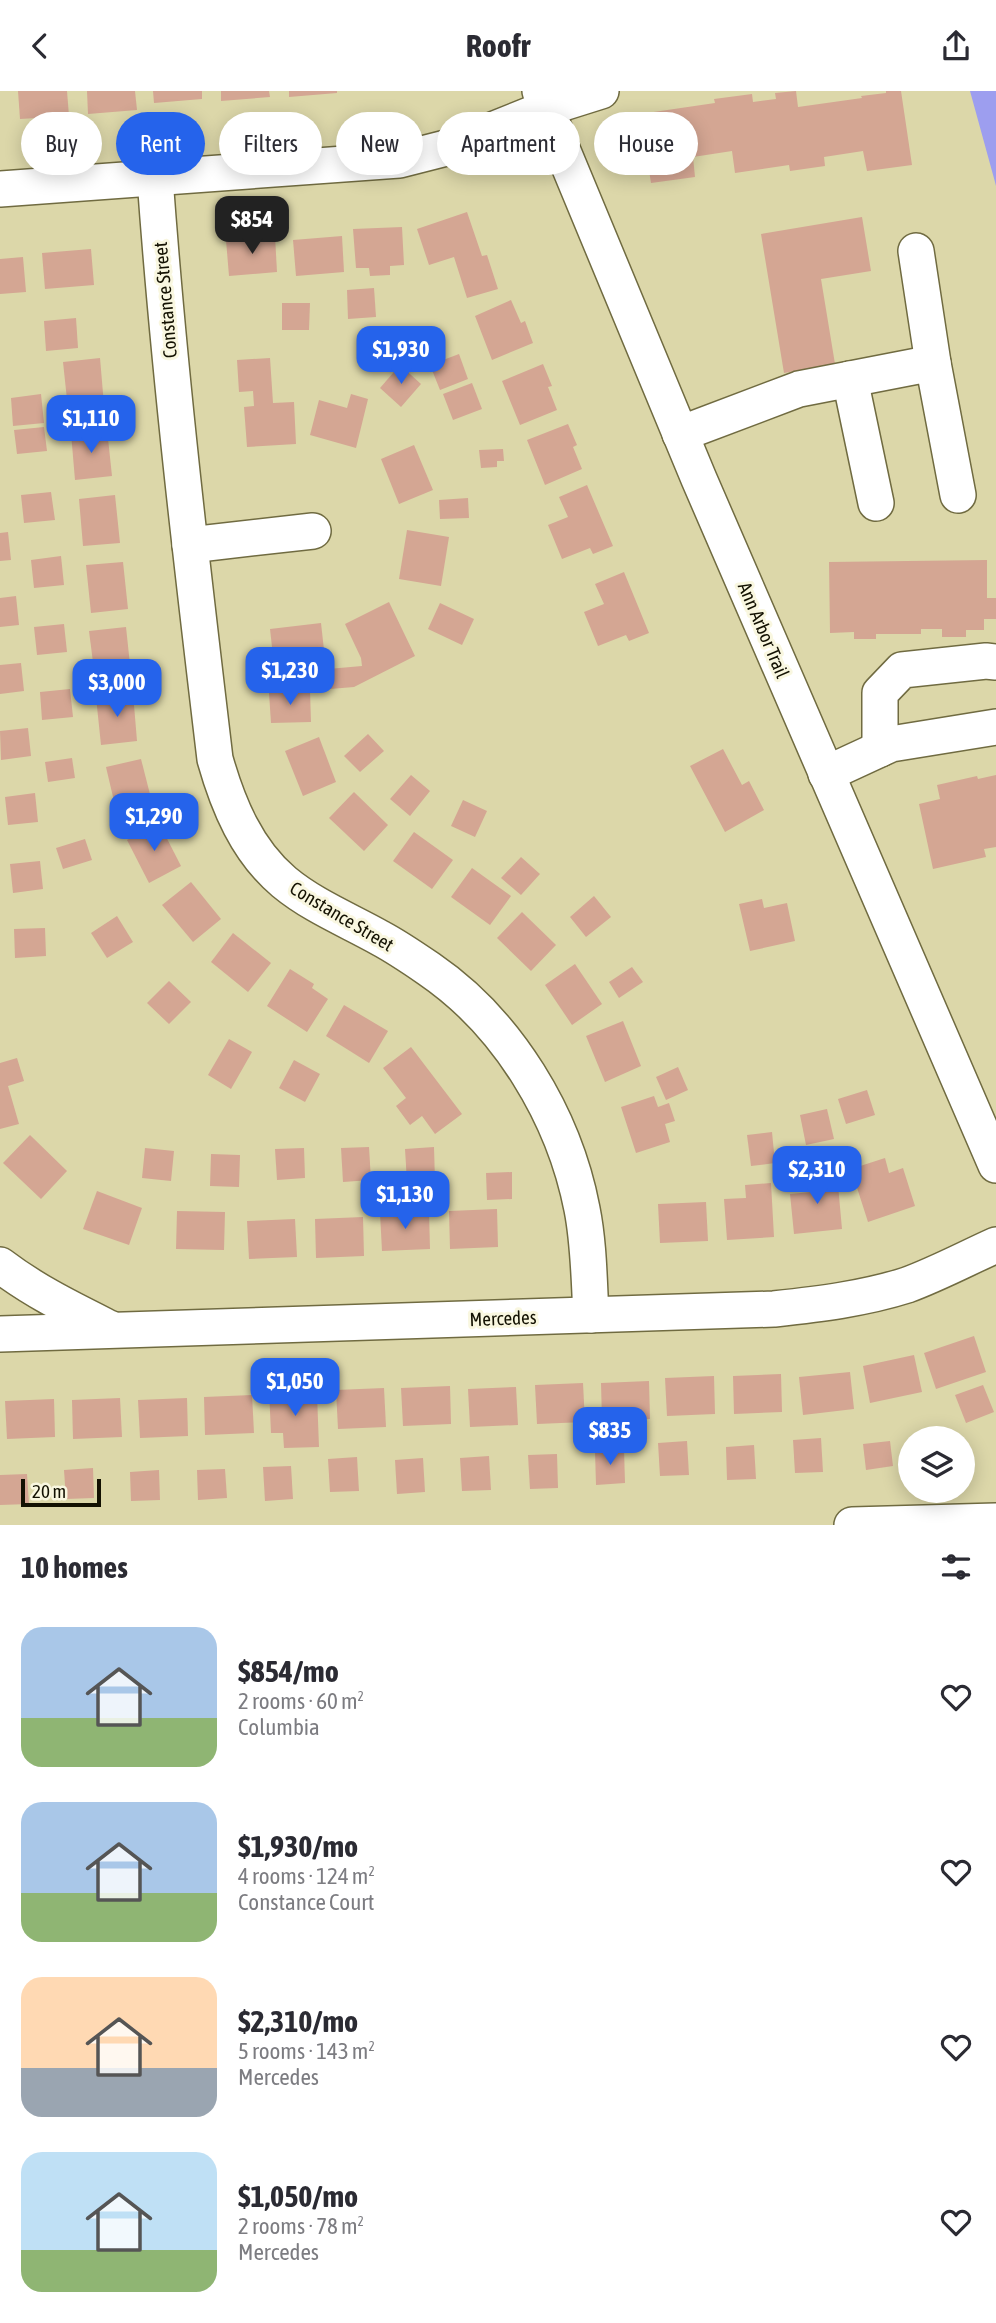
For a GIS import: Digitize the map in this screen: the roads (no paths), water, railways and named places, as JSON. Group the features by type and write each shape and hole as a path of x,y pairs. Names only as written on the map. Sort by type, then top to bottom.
{"street":[{"path":"0,189 399,160 450,147 544,100 601,91"},
{"name":"Ann Arbor Trail","path":"544,100 680,434 996,1165"},
{"name":"Constance Street","path":"155,178 190,545 215,759 224,793 239,825 260,857 283,881 311,901 383,939 432,971 472,1005 518,1056 549,1113 574,1175 587,1241 591,1315"},
{"path":"916,251 933,363 958,495"},
{"path":"680,434 799,389 933,363"},
{"path":"850,379 876,503"},
{"path":"190,545 313,531"},
{"path":"880,749 880,693 902,670 996,662"},
{"path":"826,774 891,744 996,727"},
{"name":"Mercedes","path":"0,1334 774,1309 836,1302 909,1284 996,1245"},
{"path":"0,1265 47,1297 113,1330"},
{"path":"852,1525 996,1521"}]}
